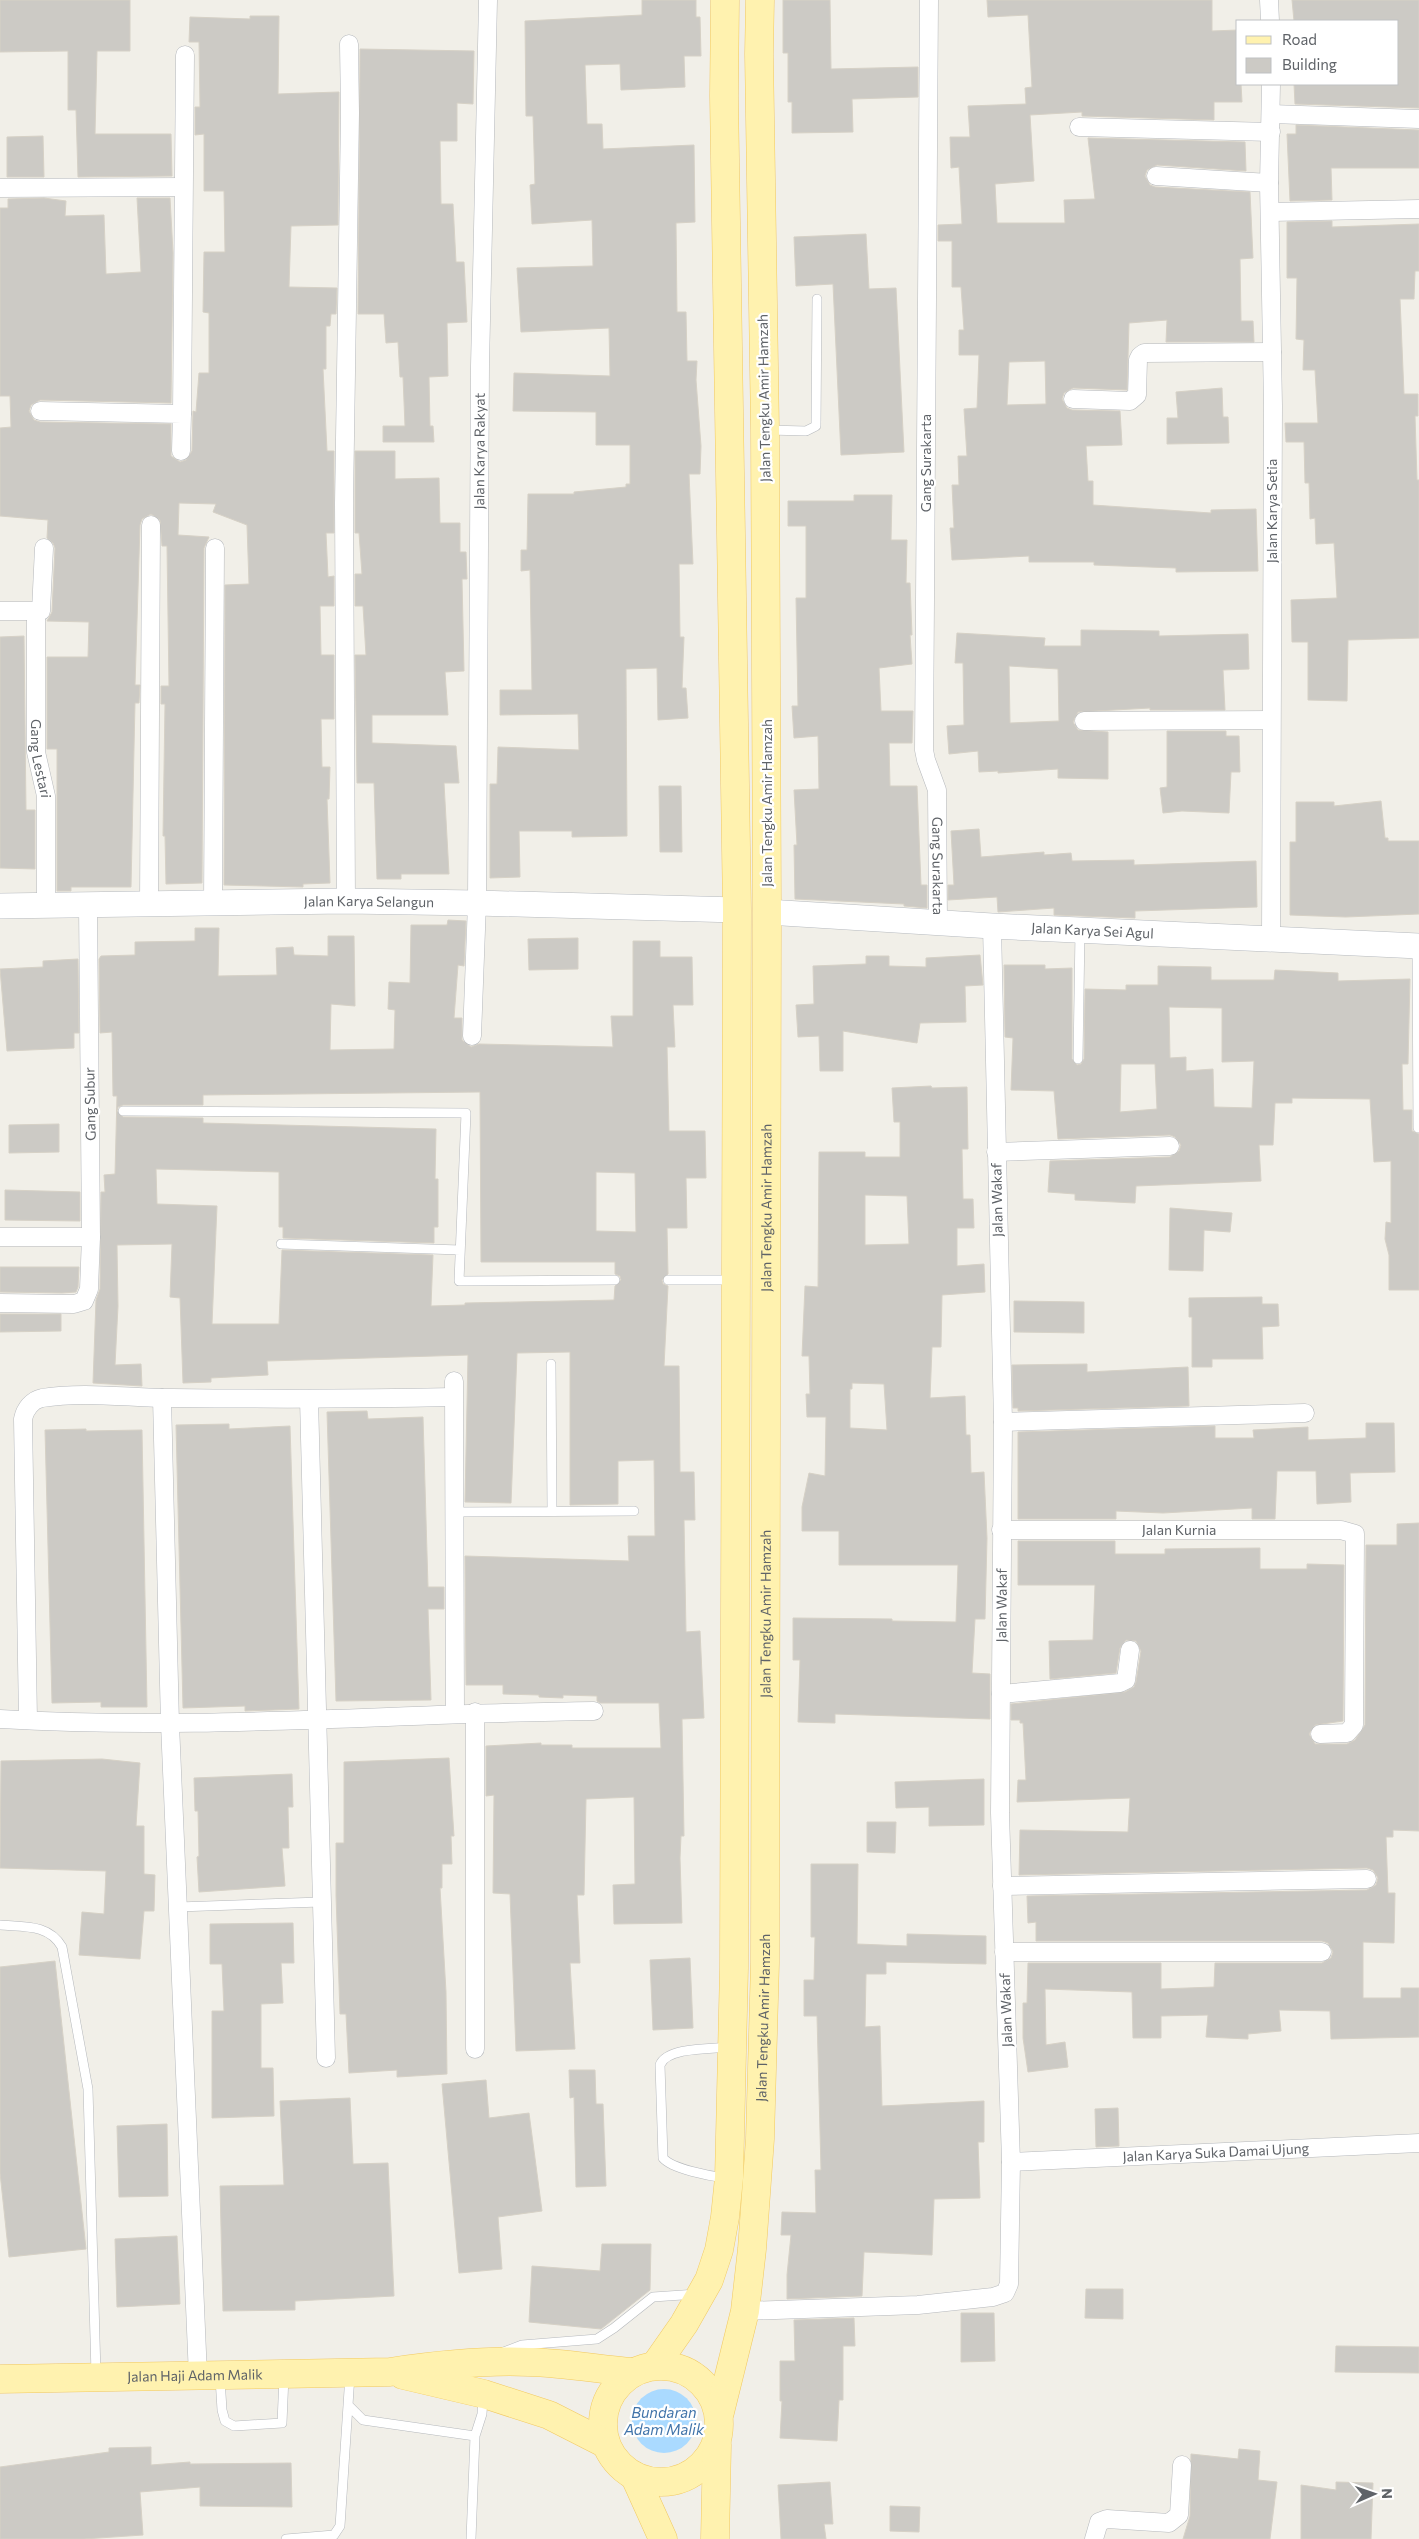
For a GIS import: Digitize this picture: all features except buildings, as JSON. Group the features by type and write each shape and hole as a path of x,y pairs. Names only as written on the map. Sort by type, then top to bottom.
{"main road":[{"path":"717,2445 703,2466 683,2479 659,2483 635,2477 618,2463 606,2444 602,2424 606,2403 616,2385 644,2368 702,2294 718,2250 725,2217 728,2178 732,2047 736,1557 737,910 724,56 725,0"},
{"name":"Jalan Tengku Amir Hamzah","path":"720,2412 745,2311 752,2249 760,2139 765,1953 767,912 765,430 759,54 760,0"},
{"path":"724,56 759,54"},
{"path":"727,278 763,276"},
{"path":"736,1557 767,1558"},
{"name":"Jalan Haji Adam Malik","path":"0,2379 390,2372 439,2364 483,2362 530,2362 644,2368"},
{"path":"644,2368 684,2369 707,2386 720,2412 717,2445 715,2539"},
{"name":"Jalan Haji Adam Malik","path":"390,2372 484,2394 550,2415 606,2444"},
{"path":"635,2477 663,2539"}],"street":[{"name":"Jalan Karya Rakyat","path":"472,1036 477,902 480,376 488,0"},
{"name":"Gang Surakarta","path":"929,0 924,750 926,760 935,778 937,790 938,923"},
{"path":"1270,0 1270,20"},
{"path":"346,901 344,502 350,113 349,44"},
{"path":"181,451 185,55"},
{"name":"Jalan Karya Setia","path":"1271,85 1269,182 1272,352 1271,939"},
{"path":"1079,127 1419,119"},
{"path":"1156,176 1269,182"},
{"path":"0,188 183,187"},
{"path":"1271,212 1419,209"},
{"path":"1073,399 1130,401 1135,399 1137,395 1138,360 1144,353 1272,352"},
{"path":"40,412 182,414"},
{"path":"149,905 151,525"},
{"name":"Gang Lestari","path":"44,548 42,608 36,611 36,752 46,796 46,905"},
{"path":"213,904 215,548"},
{"path":"0,611 36,611"},
{"path":"1084,721 1270,720"},
{"name":"Jalan Karya Selangun","path":"0,906 346,901 477,902 737,910"},
{"name":"Gang Subur","path":"0,1303 74,1304 84,1300 89,1289 91,1237 88,905"},
{"name":"Jalan Karya Sei Agul","path":"767,912 1080,931 1418,946"},
{"name":"Jalan Wakaf","path":"745,2311 918,2305 993,2298 1005,2293 1009,2284 1011,2162 1000,1813 1003,1422 992,926"},
{"path":"996,1152 1170,1146"},
{"path":"0,1237 91,1237"},
{"path":"28,1720 24,1413 28,1407 41,1398 84,1396 309,1399 453,1389 455,1714"},
{"path":"162,1398 170,1724 178,1906 209,2375"},
{"path":"309,1399 326,2058"},
{"path":"1003,1422 1305,1413"},
{"name":"Jalan Kurnia","path":"1002,1530 1341,1530 1355,1534 1354,1724 1347,1733 1320,1734"},
{"path":"1002,1694 1120,1683 1126,1680 1130,1650"},
{"path":"0,1718 170,1724 316,1720 475,1712 594,1711"},
{"path":"475,1712 475,2049"},
{"path":"1002,1886 1367,1879"},
{"path":"1004,1952 1322,1952"},
{"name":"Jalan Karya Suka Damai Ujung","path":"1011,2162 1419,2143"},
{"path":"1094,2539 1099,2522 1107,2519 1169,2523 1179,2515 1182,2465"}],"lane":[{"path":"765,430 806,431 816,426 817,298"},
{"path":"1078,1059 1080,931"},
{"path":"1418,946 1418,1128"},
{"path":"123,1111 466,1113 459,1281 615,1280"},
{"path":"281,1244 460,1250"},
{"path":"668,1280 735,1280"},
{"path":"551,1364 552,1511"},
{"path":"454,1512 634,1511"},
{"path":"178,1906 322,1902"},
{"path":"0,1925 44,1929 58,1939 62,1947 88,2089 96,2377"},
{"path":"728,2178 707,2175 672,2164 663,2158 660,2065 662,2059 672,2053 732,2047"},
{"path":"483,2362 522,2345 597,2339 658,2295 702,2294"},
{"path":"286,2539 334,2536 340,2526 350,2372"},
{"path":"209,2375 227,2424 234,2426 282,2423 284,2374"},
{"path":"471,2539 475,2436 482,2414 484,2394"},
{"path":"349,2406 363,2420 475,2436"}],"water":[{"name":"Bundaran Adam Malik","path":"664,2389 676,2391 687,2398 694,2409 696,2421 694,2433 687,2444 676,2451 664,2453 652,2451 641,2444 634,2433 632,2421 634,2409 641,2398 652,2391"}]}
